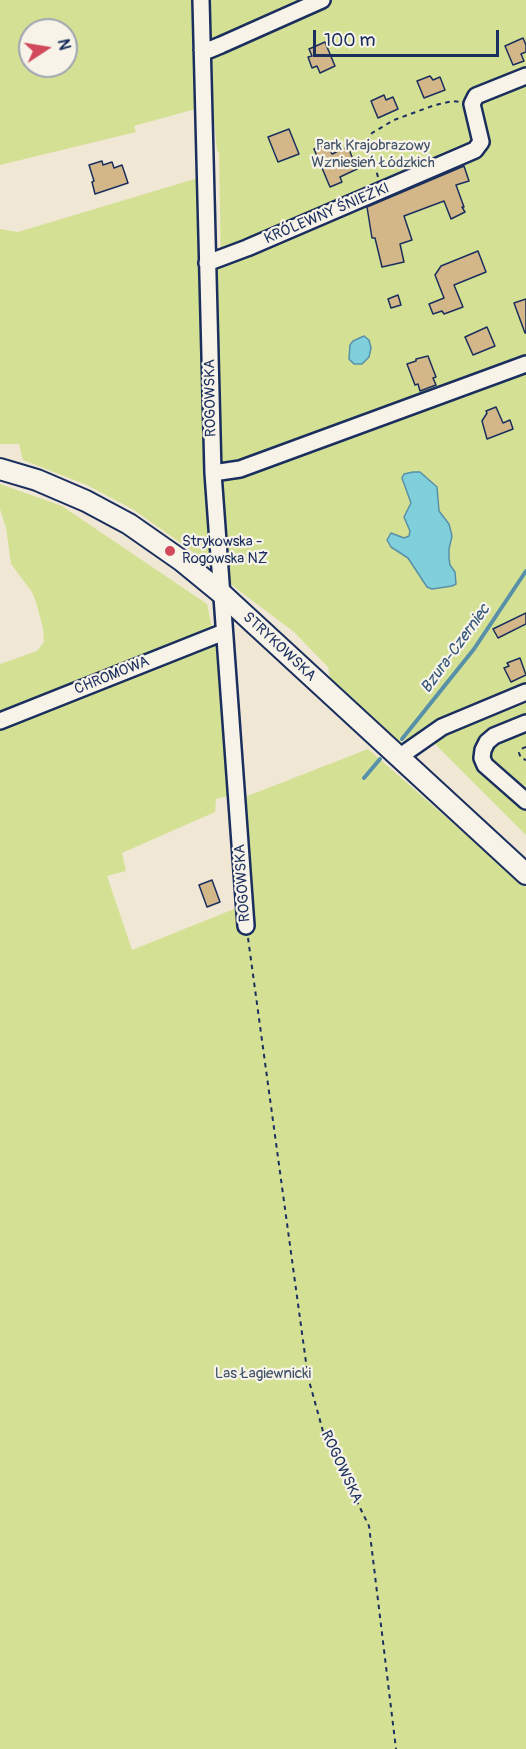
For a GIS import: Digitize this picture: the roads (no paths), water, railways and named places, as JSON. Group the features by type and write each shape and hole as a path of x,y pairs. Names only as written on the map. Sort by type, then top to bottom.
{"main road":[{"name":"STRYKOWSKA","path":"0,469 59,489 108,512 170,551 221,593 526,874"}],"street":[{"name":"ROGOWSKA","path":"201,0 213,473 246,926"},
{"path":"202,50 222,45 322,0"},
{"name":"KRÓLEWNY ŚNIEŻKI","path":"207,263 475,150 481,142 472,104 476,96 526,76"},
{"path":"213,473 240,470 526,364"},
{"name":"CHROMOWA","path":"0,720 224,632"},
{"path":"399,757 442,727 526,692"},
{"path":"526,723 494,736 487,742 482,758 485,765 526,801"}],"water":[{"path":"364,336 369,340 371,348 369,357 362,364 354,364 349,359 350,345"},
{"path":"420,472 437,487 439,511 449,524 452,536 449,558 450,565 455,572 456,584 452,586 432,589 427,587 408,558 391,547 387,540 391,533 404,538 409,536 410,531 404,517 411,503 402,478 404,474"}],"waterway":[{"name":"Bzura-Czerniec","path":"402,739 474,649 526,571"},
{"name":"Bzura-Czerniec","path":"364,778 380,759"}],"place":[{"name":"Strykowska - Rogowska NŻ","path":"170,551"}],"park label":[{"name":"Park Krajobrazowy Wzniesień Łódzkich","path":"373,154"},
{"name":"Las Łagiewnicki","path":"263,1374"}]}
